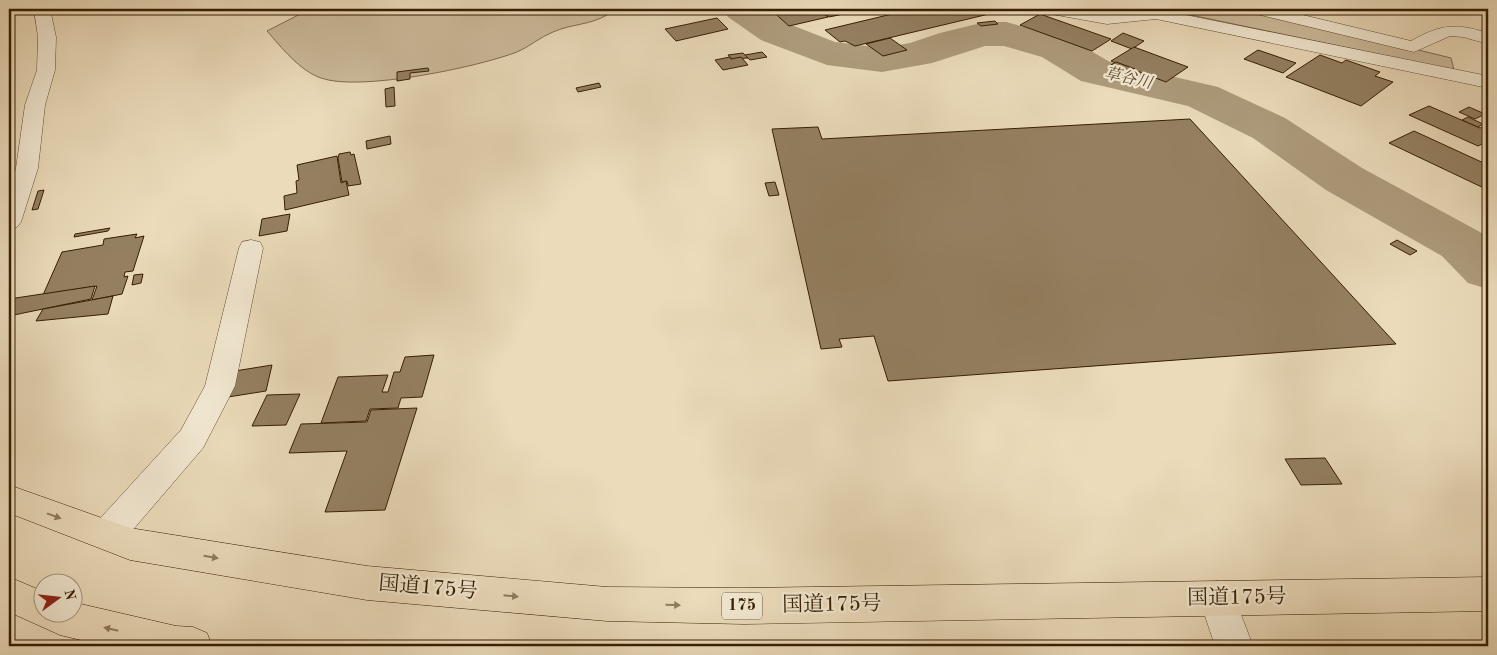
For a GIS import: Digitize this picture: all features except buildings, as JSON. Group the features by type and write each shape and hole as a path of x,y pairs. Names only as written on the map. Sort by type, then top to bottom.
{"highway":[{"name":"国道175号","path":"9,499 130,544 367,583 607,604 744,606 1488,594"},
{"path":"9,594 32,604"},
{"path":"81,622 176,645 193,646"}],"street":[{"path":"9,222 27,168 35,105 46,70 47,38 42,9"},
{"path":"1051,9 1107,19 1156,14 1488,82"},
{"path":"1258,9 1414,48 1444,30 1467,32 1488,39"},
{"path":"107,535 192,440 220,386 251,248"},
{"path":"1216,598 1234,646"}],"shaded area":[{"path":"310,9 608,9 607,15 601,18 553,32 517,52 499,58 419,76 389,80 339,82 313,75 291,58 267,31"},
{"path":"1162,9 1252,9 1451,58 1454,70"}],"waterway":[{"name":"草谷川","path":"741,9 775,32 827,53 882,60 918,54 954,41 985,34 1006,34 1056,48 1096,72 1202,96 1269,128 1344,179 1461,244 1488,270"}]}
